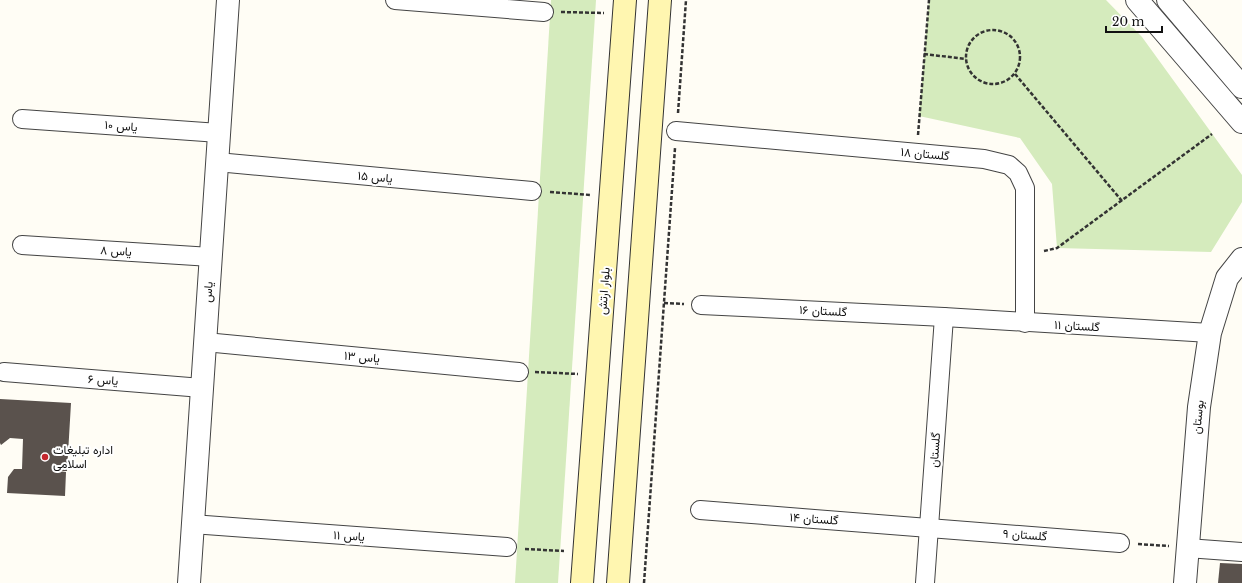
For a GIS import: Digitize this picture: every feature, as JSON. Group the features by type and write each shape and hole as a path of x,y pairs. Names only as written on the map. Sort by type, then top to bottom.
{"main road":[{"path":"618,583 660,0"},
{"name":"بلوار ارتش","path":"582,583 624,7"}],"street":[{"name":"یاس","path":"188,583 228,0"},
{"path":"395,0 544,12"},
{"path":"1137,0 1240,118"},
{"path":"1168,0 1242,87"},
{"name":"یاس ۱۰","path":"22,119 219,132"},
{"name":"گلستان ۱۸","path":"676,131 984,159 1009,166 1018,173 1025,188 1025,323"},
{"name":"یاس ۱۵","path":"217,162 532,191"},
{"name":"یاس ۸","path":"22,245 211,257"},
{"name":"بوستان","path":"1185,583 1199,407 1210,334 1227,278 1242,259"},
{"name":"گلستان ۱۶","path":"701,305 944,317"},
{"name":"گلستان ۱۱","path":"944,317 1210,334"},
{"name":"گلستان","path":"925,583 944,317"},
{"name":"یاس ۱۳","path":"205,342 519,372"},
{"name":"یاس ۶","path":"4,372 202,388"},
{"name":"گلستان ۱۴","path":"700,510 929,528"},
{"name":"یاس ۱۱","path":"192,524 506,547"},
{"name":"گلستان ۹","path":"929,528 1120,543"},
{"path":"1187,548 1242,552"}],"path":[{"path":"644,583 686,0"},
{"path":"917,153 929,0"},
{"path":"544,12 624,7"},
{"path":"987,30 1003,32 1013,39 1020,50 1021,58 1015,74 1000,84 981,82 973,76 968,68 966,59 967,49 971,41 978,34 987,30"},
{"path":"924,54 966,59"},
{"path":"1015,74 1122,201"},
{"path":"1026,255 1057,248 1212,134"},
{"path":"532,191 610,196"},
{"path":"519,372 598,374"},
{"path":"1120,543 1187,548"},
{"path":"506,547 585,553"}],"green space":[{"path":"551,0 596,0 558,583 515,583"},
{"path":"929,0 1106,0 1142,37 1242,175 1242,202 1211,252 1057,248 1052,184 1020,138 919,116"}],"building":[{"name":"اداره تبلیغات اسلامی","path":"0,399 71,403 67,471 58,471 66,472 65,496 7,493 8,477 14,469 22,469 23,439 10,438 1,445"},
{"path":"1220,563 1242,564 1242,583 1218,583"}],"place":[{"name":"اداره تبلیغات اسلامی","path":"45,457"}]}
